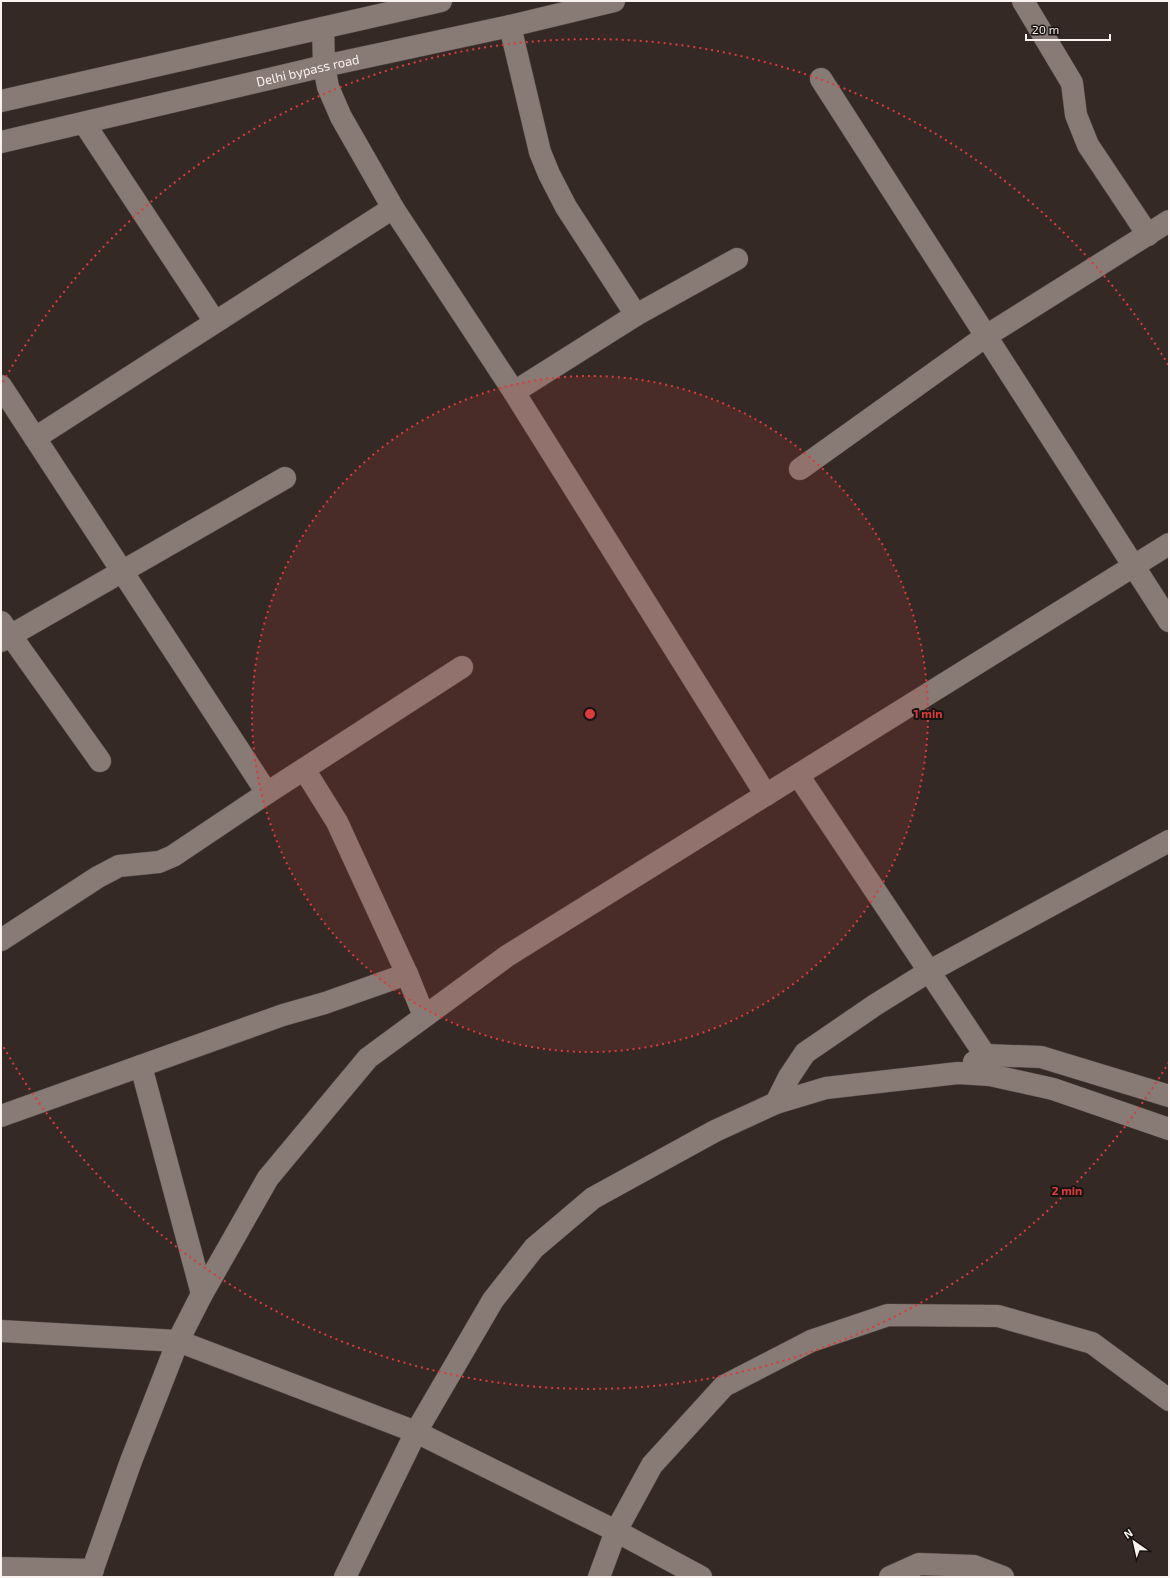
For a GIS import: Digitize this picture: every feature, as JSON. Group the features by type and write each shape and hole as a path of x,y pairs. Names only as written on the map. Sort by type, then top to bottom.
{"street":[{"path":"1,101 441,1"},
{"name":"Delhi bypass road","path":"1,142 324,66 510,26 614,1"},
{"path":"1023,1 1072,83 1076,115 1088,145 1148,235"},
{"path":"510,26 540,152 549,174 566,208 636,315"},
{"path":"323,28 324,66 328,87 341,117 393,208 514,392 766,795"},
{"path":"821,79 1169,621"},
{"path":"84,123 215,322"},
{"path":"35,438 393,208"},
{"path":"800,470 986,336 1169,221"},
{"path":"514,392 636,315 737,259"},
{"path":"1,386 267,793"},
{"path":"100,761 4,633 121,570 285,478"},
{"path":"1,1568 91,1573 131,1461 178,1341 202,1294 268,1178 368,1058 507,956 1169,544"},
{"path":"1,940 98,877 119,866 159,862 173,856 267,793 462,667"},
{"path":"304,769 337,822 407,974 424,1016"},
{"path":"798,775 988,1065 1169,1129"},
{"path":"776,1103 789,1077 805,1053 875,1004 928,972 1169,841"},
{"path":"1,1116 283,1015 325,1003 407,974"},
{"path":"345,1577 416,1432 492,1300 534,1248 593,1198 715,1131 776,1103 826,1088 958,1073 988,1065 1041,1057 1169,1096"},
{"path":"141,1066 202,1294"},
{"path":"599,1577 616,1531 652,1465 724,1386 811,1342 888,1315 998,1316 1092,1343 1169,1400"},
{"path":"1,1331 178,1341 416,1432 616,1531 701,1577"},
{"path":"890,1577 919,1564 974,1566 1003,1577"}]}
